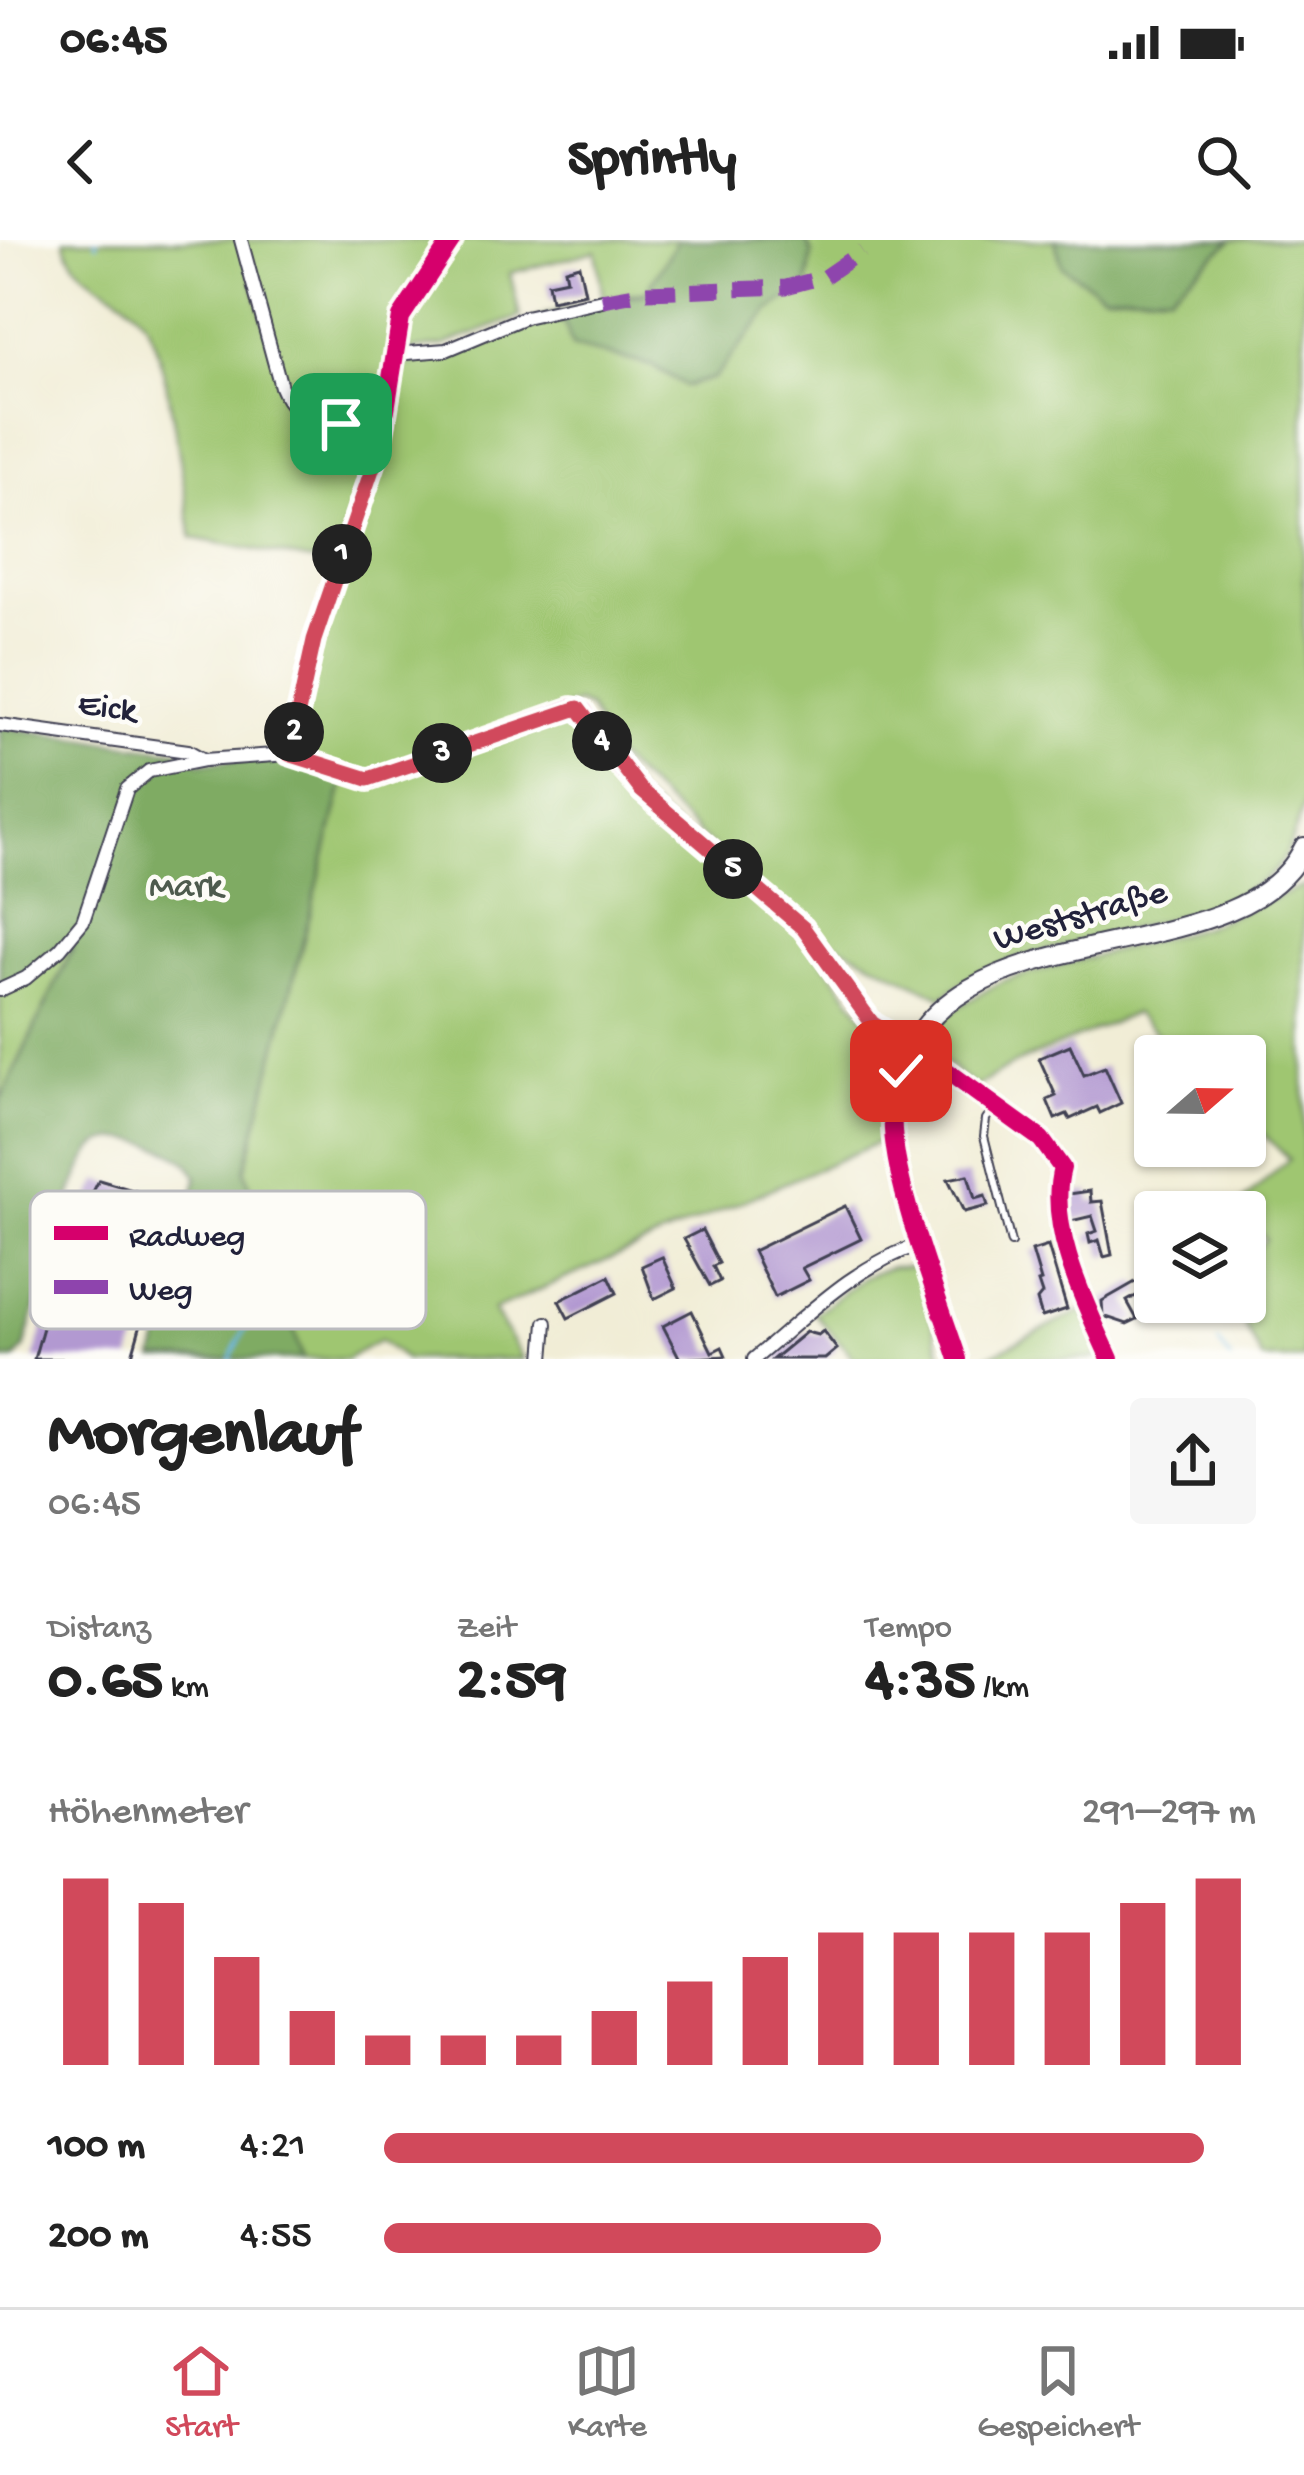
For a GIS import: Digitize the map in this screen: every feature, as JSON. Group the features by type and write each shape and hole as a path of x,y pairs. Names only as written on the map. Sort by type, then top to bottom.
{"main road":[{"name":"Weststraße","path":"958,1359 921,1244 893,1128 896,1091 912,1048 943,1009 977,984 1030,963 1199,919 1259,898 1284,879 1304,848"}],"street":[{"path":"241,240 280,387 290,405 315,423 385,421"},
{"path":"289,754 314,640 380,446 403,311 452,240"},
{"path":"394,354 446,350 525,317 602,300"},
{"path":"0,990 26,978 60,949 83,920 127,789 149,771 204,760 289,754 368,779 578,708 641,790 803,928 872,1023 1041,1139 1062,1168 1056,1192 1059,1216 1076,1279 1110,1359"},
{"name":"Eick","path":"0,725 188,751 204,760"},
{"path":"754,1359 862,1270 887,1255 921,1244"},
{"path":"543,1359 546,1323"}],"lane":[{"path":"996,1106 986,1119 984,1136 1011,1244"}],"green space":[{"path":"64,240 240,240 292,412 323,426 380,422 333,565 192,538 167,389 151,334 132,307 77,265"},
{"path":"242,240 449,240 399,314 381,418 341,422 309,417 285,396"},
{"path":"454,240 678,240 647,291 603,298 596,251 510,273 520,317 444,345 397,352 403,317"},
{"path":"678,240 805,240 812,253 807,285 768,311 714,378 686,386 653,366 572,346 565,324 550,313 646,293"},
{"path":"805,240 1055,240 1062,266 1103,294 1170,293 1232,240 1304,240 1304,803 1281,863 1253,886 1181,915 981,971 942,997 825,938 818,945 615,756 589,708 577,703 368,776 291,753 398,366 439,356 550,313 565,324 573,346 653,366 686,386 713,378 768,311 807,285 812,253"},
{"path":"1055,240 1232,240 1170,293 1103,294 1062,266"},
{"path":"576,711 641,797 800,930 871,1025 907,1050 887,1092 886,1139 493,1310 523,1359 405,1359 380,1340 346,1359 303,1359 294,1329 426,1329 426,1191 251,1191 245,1171 345,776 368,783"},
{"name":"Mark","path":"0,727 181,752 200,763 289,756 345,776 245,1171 251,1191 194,1191 197,1178 183,1159 121,1140 98,1145 72,1191 30,1191 30,1328 24,1349 14,1359 0,1359 0,1101 73,948 60,946 27,974 0,987"},
{"path":"1304,886 1304,1359 1262,1359 1244,1323 1266,1323 1266,1191 1254,1191 1289,1159 1266,1137 1266,1035 1159,1035 1135,1013 1014,1064 976,1087 927,1049 947,1014 1002,981 1204,927"},
{"path":"73,947 0,1101 0,993"},
{"path":"892,1267 918,1271 943,1359 854,1359 815,1314 864,1277"},
{"path":"1083,1310 1102,1355 982,1359"},
{"name":"Mark","path":"161,1329 294,1329 303,1359 154,1359"}],"building":[{"path":"579,265 585,293 551,300 548,283 567,279 565,269"},
{"path":"1070,1045 1084,1075 1105,1067 1121,1103 1100,1113 1097,1107 1070,1119 1067,1114 1055,1119 1047,1100 1056,1096 1039,1058"},
{"path":"968,1175 975,1199 985,1196 988,1206 964,1212 948,1179"},
{"path":"99,1180 136,1191 93,1191"},
{"path":"1090,1191 1091,1202 1102,1201 1112,1255 1104,1257 1099,1240 1090,1243 1088,1234 1097,1231 1092,1216 1071,1221 1069,1194"},
{"path":"845,1206 861,1239 802,1268 809,1280 775,1297 753,1251"},
{"path":"702,1230 719,1263 713,1266 720,1281 710,1286 684,1239"},
{"path":"1048,1246 1067,1309 1042,1317 1037,1300 1042,1294 1041,1281 1032,1251"},
{"path":"662,1257 676,1288 654,1299 642,1266"},
{"path":"609,1276 617,1293 568,1318 559,1301"},
{"path":"1134,1283 1134,1297 1127,1301 1134,1320 1127,1324 1103,1316 1102,1301"},
{"path":"692,1311 712,1352 722,1347 726,1356 680,1359 663,1326"},
{"path":"43,1329 140,1329 131,1359 34,1359"},
{"path":"823,1331 837,1349 825,1359 773,1359 806,1332 818,1335"}],"waterway":[{"path":"96,240 97,244"},
{"path":"231,1359 245,1329"},
{"path":"1218,1342 1231,1359"}],"marked path":[{"path":"602,300 646,292 786,287 824,277 862,251"}],"cycle path":[{"path":"452,240 401,317 380,446 314,640 289,754 368,780 572,708 583,711 642,791 803,928 872,1023 1041,1139 1062,1168 1058,1191 1064,1240 1110,1359"},
{"path":"912,1048 893,1111 898,1167 958,1359"}],"route":[{"path":"341,424 385,421 314,640 289,754 368,779 578,708 641,790 803,928 872,1023 912,1048 901,1071"}]}
